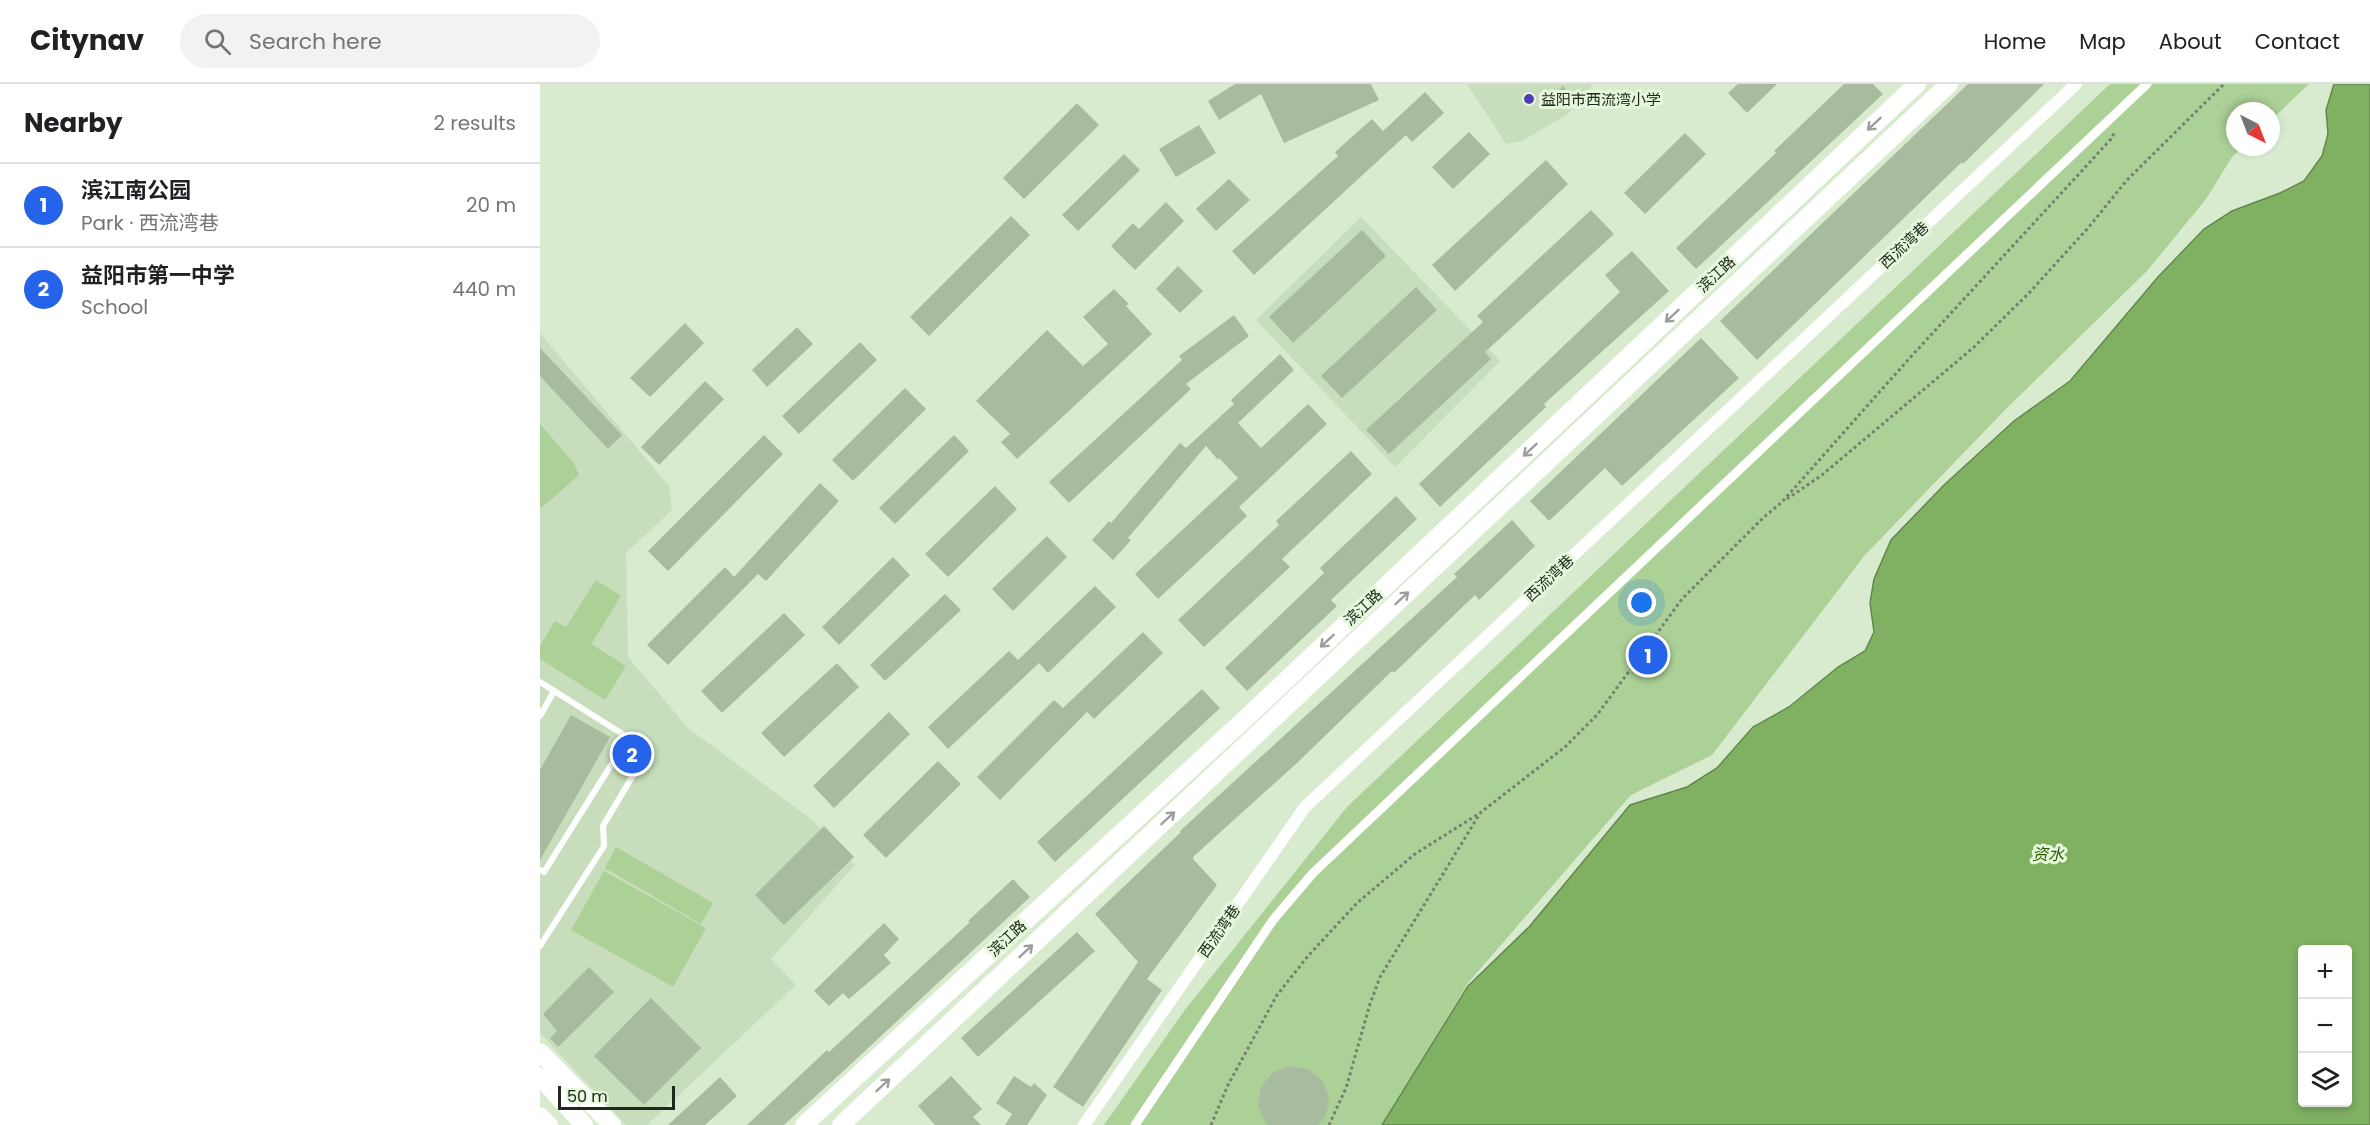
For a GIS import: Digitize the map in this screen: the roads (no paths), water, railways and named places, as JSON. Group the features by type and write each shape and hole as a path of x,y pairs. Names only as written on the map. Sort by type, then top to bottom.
{"main road":[{"name":"滨江路","path":"804,1125 1247,717 1917,84"},
{"name":"滨江路","path":"841,1125 1950,84"},
{"path":"540,1052 612,1125"},
{"path":"540,1077 584,1125"},
{"path":"540,1116 549,1125"}],"street":[{"name":"西流湾巷","path":"1084,1125 1305,807 2076,84"},
{"path":"1135,1125 1273,920 1313,873 2147,84"}],"lane":[{"path":"540,682 648,750 603,826 603,846 540,946"},
{"path":"540,716 554,691"},
{"path":"540,870 544,872 628,738"}],"water":[{"name":"资水","path":"2334,84 2370,84 2370,1125 1382,1125 1468,986 1529,927 1630,805 1687,787 1717,768 1753,727 1789,707 1838,667 1865,651 1874,632 1870,603 1874,579 1891,540 1944,485 2014,421 2070,381 2158,277 2204,229 2232,211 2280,193 2304,181 2322,156 2328,134 2326,110"}],"place":[{"name":"益阳市西流湾小学","path":"1529,99"},
{"name":"滨江南公园","path":"1648,655"},
{"name":"益阳市第一中学","path":"632,754"}]}
